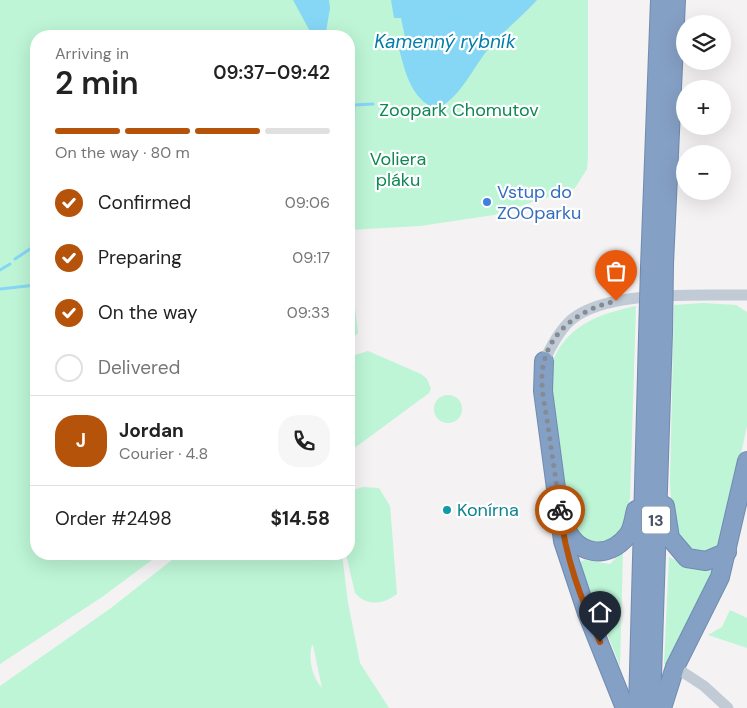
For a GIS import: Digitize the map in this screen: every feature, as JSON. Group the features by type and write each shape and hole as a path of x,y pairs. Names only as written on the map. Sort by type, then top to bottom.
{"highway":[{"name":"13","path":"651,708 658,456 656,334 660,0"},
{"name":"13","path":"657,266 676,0"},
{"name":"13","path":"638,708 643,484 656,334"},
{"path":"544,361 543,391 564,541 570,567 625,708"},
{"path":"658,456 670,538 687,558 706,561 727,552"},
{"path":"662,708 675,667 717,585 727,552 747,460"},
{"path":"560,508 568,534 577,545 597,553 607,551 629,534 643,484"}],"street":[{"path":"544,361 560,332 572,320 587,310 605,304 626,299 747,296"},
{"path":"675,667 704,686 728,708"}],"green space":[{"name":"Zoopark Chomutov","path":"0,0 588,0 588,156 587,169 575,188 494,215 420,226 355,230 355,30 30,30 30,560 152,560 102,597 0,664"},
{"path":"703,303 736,305 747,312 747,426 722,541 713,549 698,552 682,546 672,516 670,483 674,305"},
{"path":"355,306 358,333 355,336"},
{"path":"636,306 630,498 626,518 621,530 611,539 592,546 572,529 570,522 552,399 552,364 555,356 570,335 589,321 612,312"},
{"path":"368,351 421,374 427,379 431,389 429,393 355,448 355,355"},
{"path":"448,395 458,399 462,409 458,419 448,423 438,419 434,409 438,399"},
{"path":"363,487 379,488 390,506 397,594 381,602 370,602 355,593 347,560 355,560 355,489"},
{"path":"623,551 620,666 580,565 581,561 585,560 610,564"},
{"path":"669,557 685,565 712,567 714,571 668,665 664,664"},
{"path":"172,560 343,560 348,603 360,663 389,708 0,708 0,686 111,608","holes":["312,645 322,688 312,668 310,656"]},
{"path":"730,610 747,618 747,648 708,635 722,627"}],"water":[{"path":"293,0 329,0 330,8 326,30 309,30"},
{"name":"Kamenný rybník","path":"391,0 537,0 490,47 453,97 437,109 428,105 420,98 409,81 397,41 405,37 401,18 394,18"}],"waterway":[{"path":"355,105 373,104"},
{"path":"15,259 30,249"},
{"path":"0,270 10,264"},
{"path":"0,289 30,286"}],"way so far":[{"path":"560,510 543,391 544,361 560,332 572,320 587,310 616,301"}],"place":[{"name":"Vstup do ZOOparku","path":"487,202"},
{"name":"Konírna","path":"447,510"}],"route":[{"path":"560,510 570,567 600,642"}],"park label":[{"name":"Voliera pláku","path":"398,169"}]}
